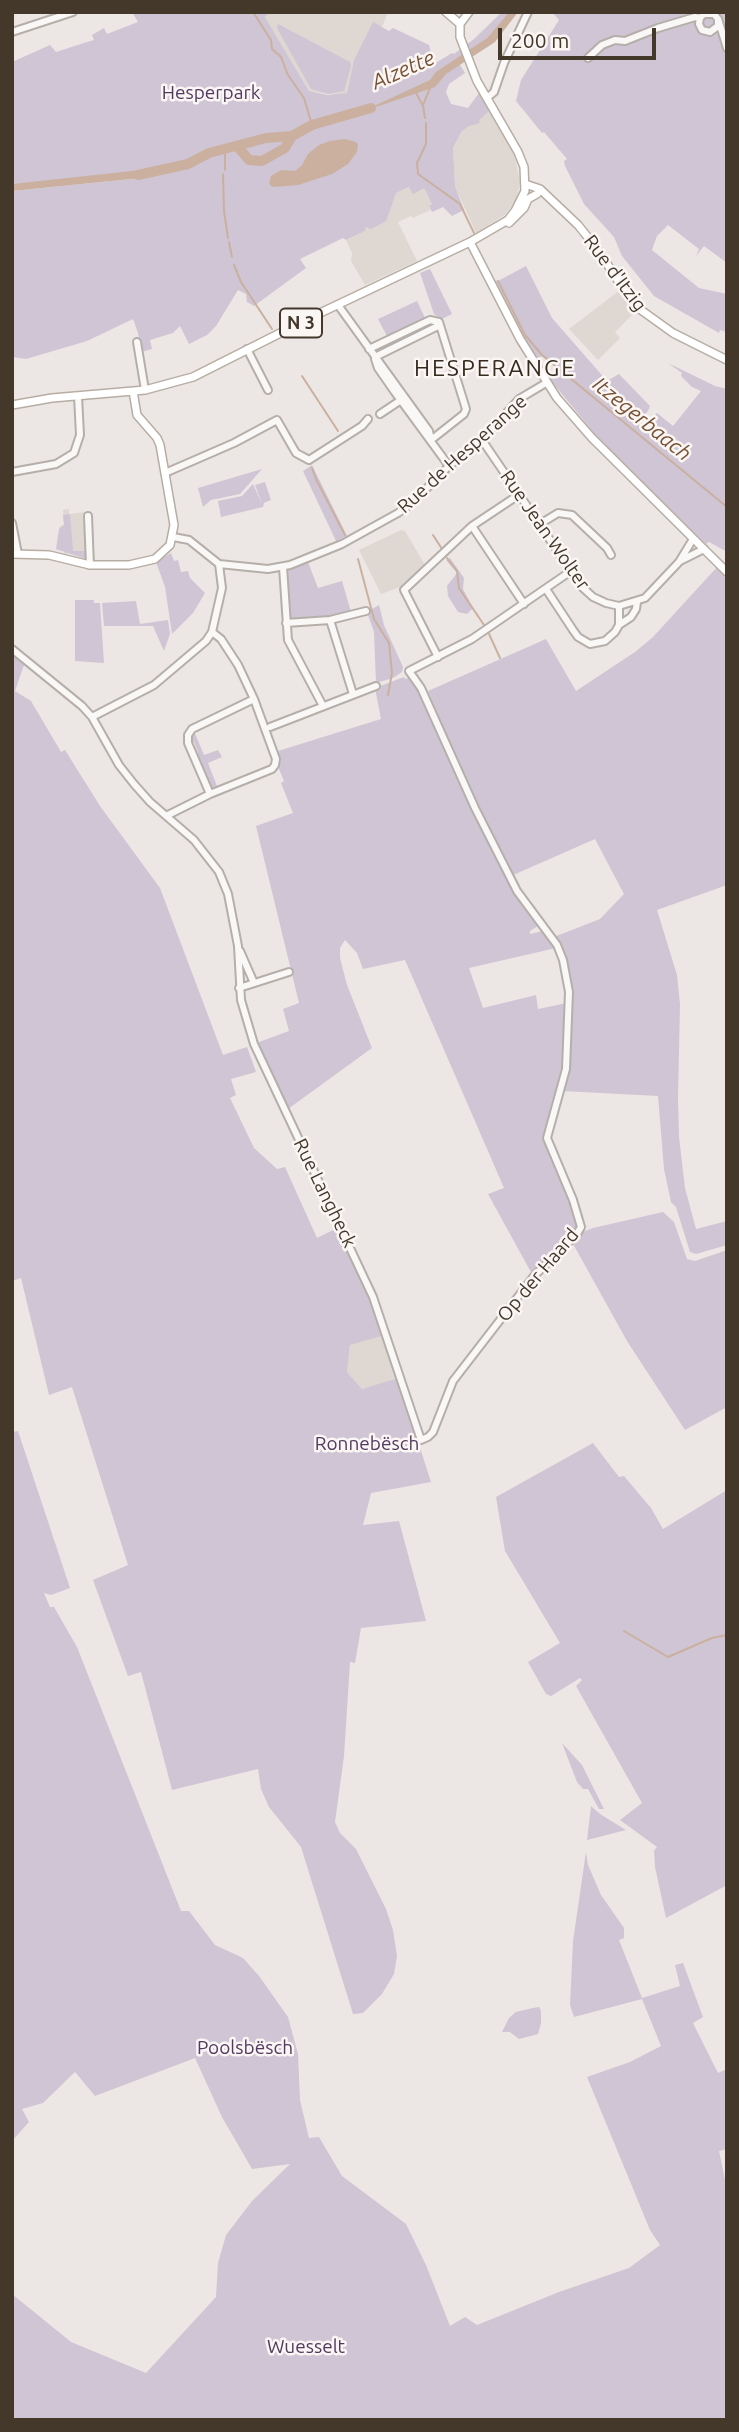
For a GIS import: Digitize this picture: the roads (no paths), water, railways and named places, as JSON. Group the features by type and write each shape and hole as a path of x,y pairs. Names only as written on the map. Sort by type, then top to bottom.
{"main road":[{"path":"446,12 460,24"},
{"path":"469,12 459,30 477,81 522,159 525,187 547,196"},
{"name":"Rue d'Itzig","path":"525,187 535,186 588,236 628,296 641,310 673,333 727,360"},
{"name":"N 3","path":"12,405 145,390 194,377 495,229 515,211 525,187"},
{"path":"495,229 518,217 528,199 537,194"},
{"path":"470,242 487,279 546,383 592,438 727,572"},
{"path":"15,554 49,555 90,565 143,563 162,554 173,537 174,525 166,473 157,438 136,415 133,391"}],"street":[{"path":"487,98 494,92 504,63 528,12"},
{"path":"12,32 69,13"},
{"path":"710,13 718,19 727,48 719,37 702,30 699,24 704,14 710,13"},
{"path":"588,58 602,45 615,40 625,41 658,28 695,17 700,18"},
{"path":"710,32 718,26 718,19"},
{"path":"338,304 375,358 383,365 403,399 429,431 431,440 449,466"},
{"path":"369,349 437,319 467,409 431,440"},
{"path":"375,358 440,325"},
{"path":"137,342 145,390"},
{"path":"247,349 268,390"},
{"name":"Rue de Hesperange","path":"219,564 268,569 283,567 342,544 412,503 449,466 482,440 519,399 546,383"},
{"path":"12,472 56,464 74,453 80,435 78,396"},
{"path":"380,414 403,399"},
{"path":"166,473 234,443 276,420 296,453 309,460 362,426 368,419"},
{"name":"Rue Jean Wolter","path":"482,440 582,587 593,597 619,606"},
{"path":"520,494 472,526 404,590 438,656 472,639 571,571"},
{"path":"540,524 558,513 572,515 611,555"},
{"path":"88,516 90,565"},
{"path":"12,523 15,554"},
{"path":"472,526 524,604"},
{"path":"92,717 154,685 206,641 212,632 222,588 219,564 189,540 173,537"},
{"path":"619,625 619,606 637,602 653,592 679,562 693,539"},
{"path":"679,562 704,549"},
{"path":"283,567 288,640 323,706"},
{"path":"546,589 578,637 590,644 610,638 619,625 631,617 637,602"},
{"path":"286,623 330,620 366,611"},
{"path":"330,620 353,694"},
{"path":"166,816 210,794 272,769 275,765 269,739 238,665 212,632"},
{"name":"Rue Langheck","path":"12,649 68,693 92,717 119,765 150,802 194,840 219,872 228,894 238,946 239,988 254,1044 373,1297 421,1440"},
{"name":"Op der Haard","path":"421,1440 433,1432 453,1381 460,1371 534,1276 581,1227 573,1200 547,1138 566,1069 569,992 563,960 557,945 517,891 475,808 421,688 410,671 438,656"},
{"path":"270,727 376,686"},
{"path":"210,794 188,743 188,735 192,729 254,699"},
{"name":"Rue Langheck","path":"238,946 254,983"},
{"path":"239,988 289,972"}],"waterway":[{"path":"253,12 271,40 272,49 281,57 288,75 304,98 312,125"},
{"path":"423,105 430,88"},
{"name":"Itzegerbaach","path":"416,93 423,106 425,118"},
{"name":"Alzette","path":"138,175 188,164 209,153 266,138 292,136 312,125 371,108"},
{"name":"Itzegerbaach","path":"426,123 426,144 417,163 418,174 460,204 474,233"},
{"name":"Alzette","path":"238,147 249,160 262,161 285,148 292,136"},
{"path":"225,149 225,170"},
{"path":"223,174 228,238"},
{"path":"229,242 232,257"},
{"path":"234,265 241,282 272,329"},
{"name":"Itzegerbaach","path":"498,281 525,335 542,355 727,507"},
{"path":"302,376 338,431"},
{"path":"312,468 345,535"},
{"path":"433,535 442,549"},
{"path":"447,558 457,571 459,588 484,625"},
{"path":"358,559 374,619 389,643 392,673 388,695"},
{"path":"489,634 500,658"},
{"path":"624,1631 668,1657 712,1638 727,1635"}],"district":[{"name":"HESPERANGE","path":"495,368"}],"park label":[{"name":"Hesperpark","path":"211,93"},
{"name":"Ronnebësch","path":"367,1444"},
{"name":"Poolsbësch","path":"245,2048"},
{"name":"Wuesselt","path":"306,2347"}]}
